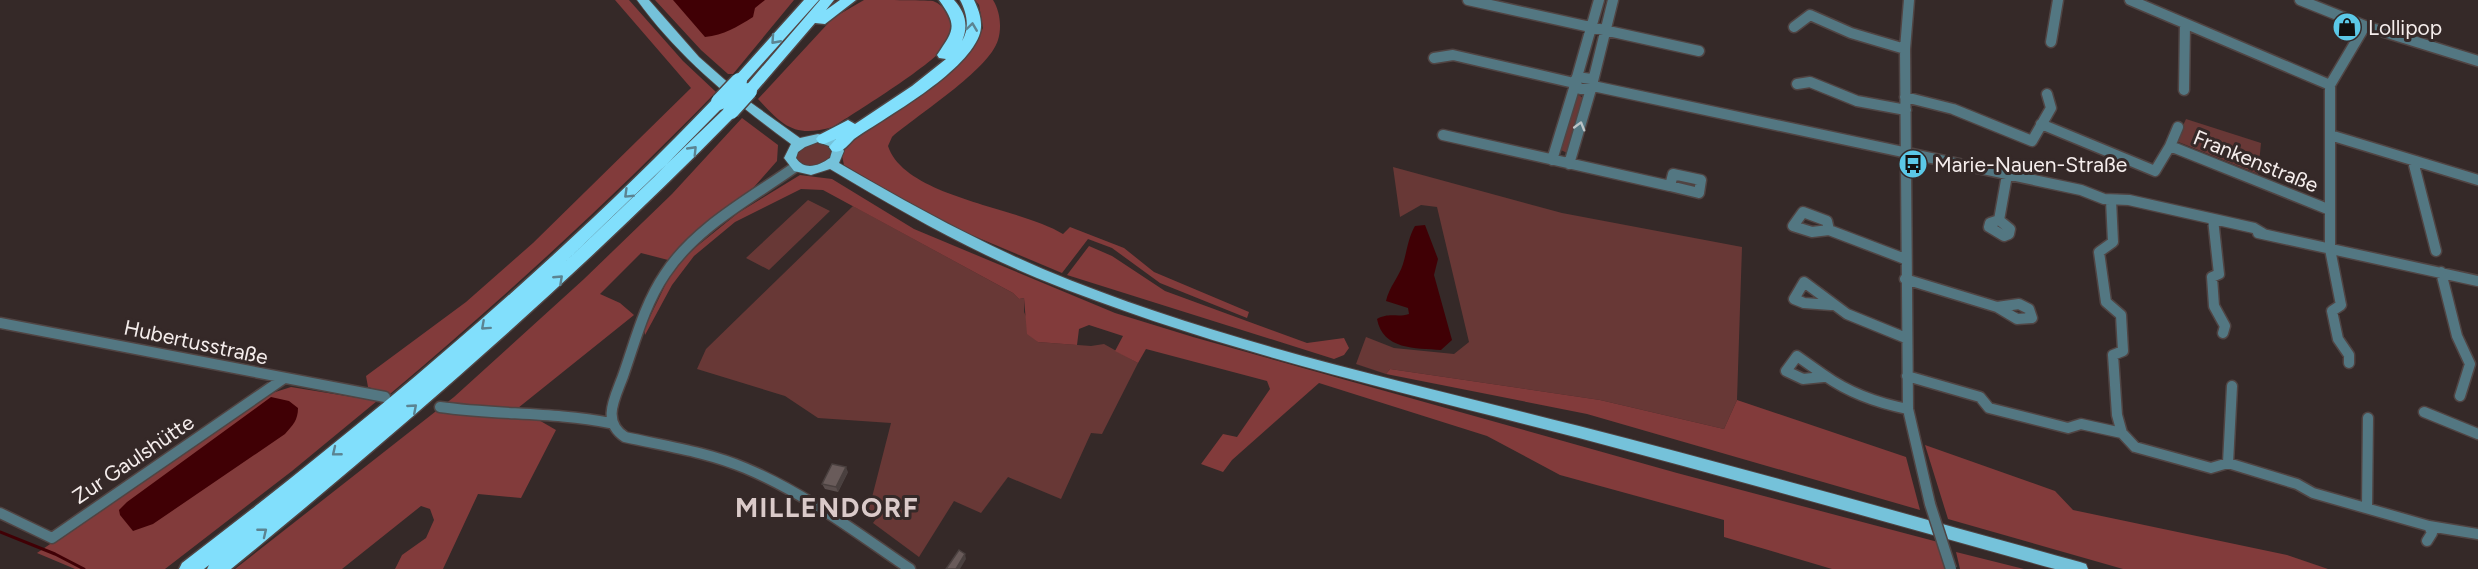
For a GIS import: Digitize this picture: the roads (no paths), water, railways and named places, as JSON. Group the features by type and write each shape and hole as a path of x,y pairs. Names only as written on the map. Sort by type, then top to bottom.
{"highway":[{"path":"217,569 353,460 501,333 622,221 744,86 812,0"},
{"path":"787,49 827,0"},
{"path":"744,86 828,14 849,0"},
{"path":"830,143 840,130 930,68 952,48 960,26 956,12 946,0"},
{"path":"830,143 849,135 940,71 963,50 974,28 973,15 967,0"},
{"path":"189,569 252,521 434,372 603,219 670,154 725,107"}],"main road":[{"path":"644,0 695,60 746,105 799,144"},
{"path":"811,139 830,143 837,155 831,164 824,168 808,171 795,167 792,163 791,153 799,144 811,139"},
{"path":"831,164 976,245 1042,274 1227,339 1658,453 2080,569"}],"street":[{"path":"1468,0 1699,51"},
{"path":"1552,160 1599,0"},
{"path":"1569,164 1592,86 1613,0"},
{"path":"1909,0 1905,49 1905,279 1908,409 1930,504 1951,569"},
{"path":"2051,42 2058,0"},
{"path":"2130,0 2330,85"},
{"path":"2300,0 2365,26 2478,61"},
{"path":"1794,27 1810,15 1851,33 1905,49"},
{"path":"2184,90 2185,24"},
{"path":"2349,363 2349,355 2338,339 2332,311 2341,305 2330,249 2330,85 2365,26"},
{"path":"1434,58 1453,55 1575,82 1584,90 1592,86 1905,152 2081,190 2088,196 2150,210 2157,207 2216,220 2228,227 2478,281"},
{"path":"1797,84 1810,82 1857,101 1906,110"},
{"path":"1905,97 1953,109 2032,141 2051,108 2047,94"},
{"name":"Frankenstraße","path":"2041,124 2155,171 2178,127"},
{"path":"1443,135 1670,187"},
{"path":"2330,135 2478,180"},
{"name":"Frankenstraße","path":"2170,146 2330,210"},
{"path":"2413,161 2436,251"},
{"path":"795,167 709,230 685,250 665,273 641,326 613,403 610,423 615,432 625,437 704,454 746,468 842,523 910,569"},
{"path":"1999,220 2007,175"},
{"path":"2115,201 2113,242 2099,252 2106,302 2121,315 2124,339 2123,351 2113,355 2117,415 2122,433 2135,447 2211,468 2228,463 2297,484 2313,493 2429,526 2478,534"},
{"path":"2216,220 2219,274 2212,277 2213,296 2214,306 2225,326 2223,333"},
{"path":"1829,230 1905,259"},
{"path":"2441,272 2457,336 2470,364 2460,396"},
{"path":"1905,279 1997,307"},
{"path":"1831,302 1851,314 1906,338"},
{"name":"Hubertusstraße","path":"0,323 385,397"},
{"path":"1824,373 1832,382 1866,399 1908,409"},
{"path":"1907,376 1980,397 1989,408 2068,428 2081,424 2122,433"},
{"name":"Zur Gaulshütte","path":"0,513 52,538 283,379"},
{"path":"2228,463 2232,386"},
{"path":"440,407 484,413 575,416 610,423"},
{"path":"2424,412 2455,422 2478,434"},
{"path":"2367,508 2368,418"},
{"path":"2427,542 2432,532 2429,526"}],"waterway":[{"path":"0,532 55,554 84,569"}],"place":[{"name":"Lollipop","path":"2347,27"},
{"name":"Marie-Nauen-Straße","path":"1913,164"}],"district":[{"name":"MILLENDORF","path":"827,507"}]}
